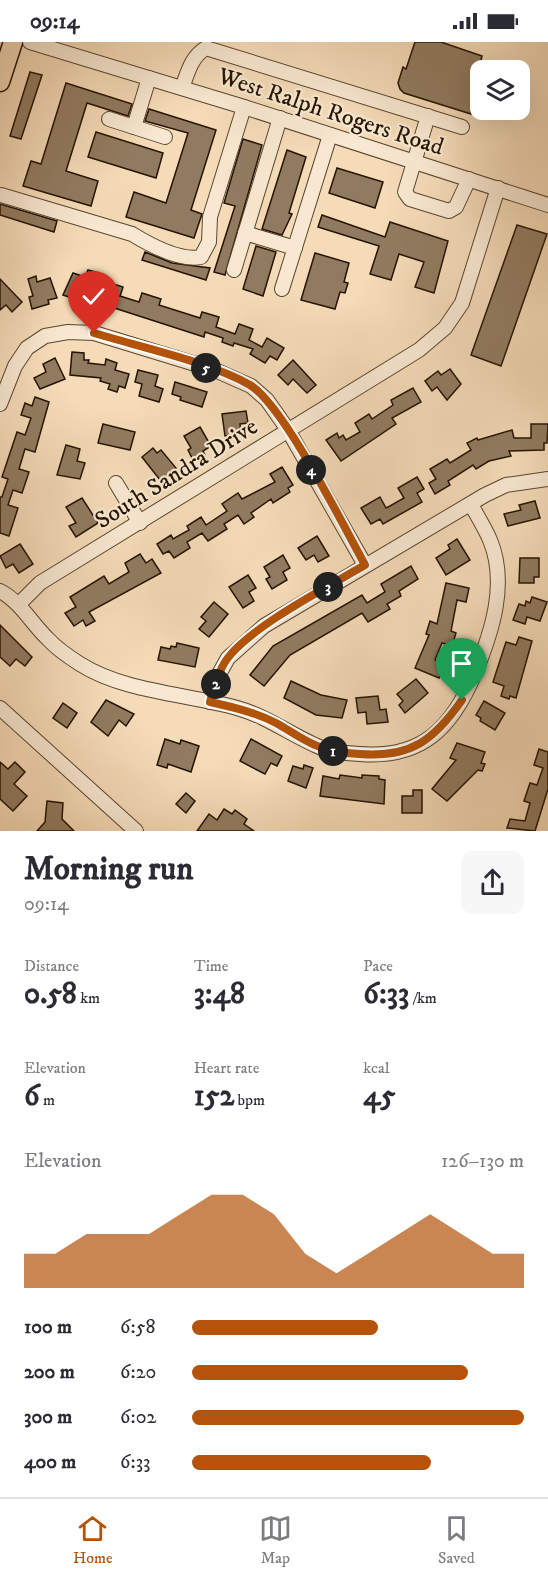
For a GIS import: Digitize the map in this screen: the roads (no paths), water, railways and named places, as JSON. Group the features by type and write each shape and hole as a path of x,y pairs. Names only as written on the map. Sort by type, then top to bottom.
{"main road":[{"path":"0,82 13,42"}],"street":[{"name":"West Ralph Rogers Road","path":"30,42 280,118 548,205"},
{"path":"182,88 192,60 206,48 462,127"},
{"path":"134,127 149,78"},
{"path":"1,195 132,234 145,243 183,256 201,257 209,242 210,217 244,107"},
{"path":"428,116 405,192 410,199 449,211 456,207 469,179"},
{"path":"234,270 280,118"},
{"path":"110,119 165,137"},
{"path":"282,289 330,135"},
{"name":"South Sandra Drive","path":"19,604 40,583 419,350 445,328 462,303 498,188"},
{"path":"245,233 295,248"},
{"path":"0,404 15,366 27,348 45,336 68,332 94,333 215,370 251,386 267,400 288,430 365,565"},
{"path":"210,702 218,676 228,658 264,627 365,565 506,485 548,479"},
{"path":"116,483 140,523"},
{"path":"0,591 19,604 47,639 82,666 159,691 257,714 317,746 339,753 393,754 416,748 434,734 462,700 489,633 498,595 498,575 490,540 471,504"},
{"path":"0,708 136,831"}]}
